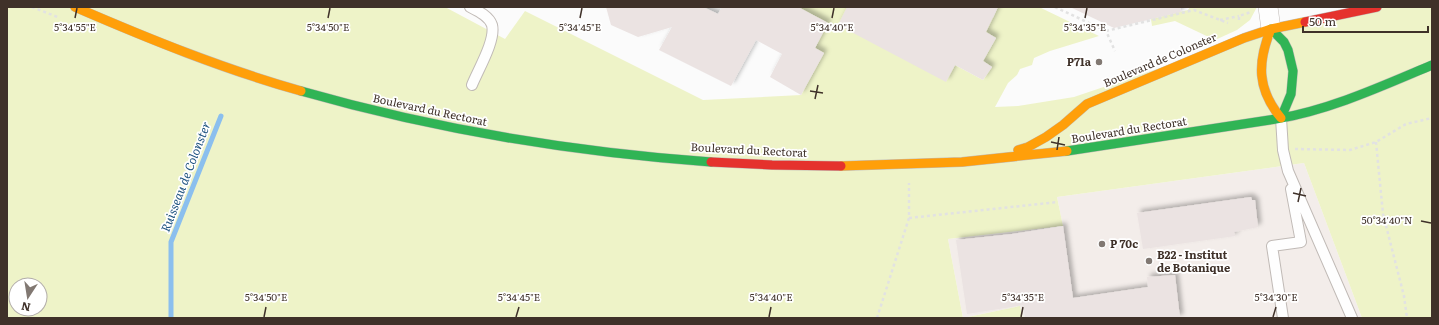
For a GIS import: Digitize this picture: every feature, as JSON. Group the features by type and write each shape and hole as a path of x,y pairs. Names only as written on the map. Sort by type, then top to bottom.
{"main road":[{"name":"Boulevard du Rectorat","path":"75,7 158,42 224,67 293,89 406,118 524,141 585,149 743,164 856,166 964,162 1068,151 1281,118 1326,106 1432,66"},
{"name":"Boulevard de Colonster","path":"964,162 1029,147 1039,142 1072,119 1087,104 1244,38 1271,29 1377,7"},
{"path":"1271,29 1284,42 1288,50 1292,71 1291,94 1281,118 1268,102 1261,70 1261,58 1271,29"}],"street":[{"path":"1268,7 1271,29"}],"lane":[{"path":"470,7 483,14 492,24 491,40 472,85"},
{"path":"1281,118 1283,150 1301,242 1272,246 1283,318"},
{"path":"1288,172 1352,318"}],"path":[{"path":"1055,7 1106,31 1194,10 1233,25"},
{"path":"1220,20 1239,16"},
{"path":"1106,31 1115,51"},
{"path":"1283,150 1350,150 1376,142 1406,124 1432,118"},
{"path":"1376,142 1383,214 1404,296 1407,318"},
{"path":"878,318 909,218 909,180"},
{"path":"909,218 1058,202"}],"shaded area":[{"path":"1304,163 1362,318 1023,318 1020,306 963,318 948,239 1063,226 1057,197"}],"green space":[{"path":"7,7 445,7 505,39 525,11 703,100 801,95 824,53 815,48 828,23 798,7 847,7 946,81 955,65 983,80 992,67 983,61 996,38 980,29 986,14 993,18 998,7 1039,7 1099,36 1050,51 1034,58 1032,65 1020,69 1017,75 1008,83 995,107 1018,106 1074,97 1213,50 1377,7 1432,7 1432,318 1362,318 1304,163 1057,197 1063,226 948,239 963,318 7,318"},
{"path":"1190,7 1257,7 1250,20 1237,30 1215,40 1175,21 1152,26 1151,19 1188,10"},
{"path":"1020,306 1023,318 963,318"}],"building":[{"path":"606,7 703,7 718,14 722,7 798,7 828,23 815,48 824,53 801,95 770,77 782,54 756,40 731,86 659,50 672,27 638,37 611,25"},
{"path":"847,7 998,7 986,32 996,38 983,61 992,67 983,80 955,65 946,82 838,25"},
{"path":"1070,7 1180,7 1181,12 1114,28"},
{"name":"B22 - Institut de Botanique","path":"1251,197 1252,200 1255,200 1258,227 1234,232 1235,236 1143,249 1137,213"},
{"path":"1063,226 1073,298 1148,287 1147,277 1175,275 1180,318 1025,318 1023,305 967,314 956,240 1012,234"}],"waterway":[{"name":"Ruisseau de Colonster","path":"171,318 171,242 221,116"}],"traffic: fast":[{"path":"1271,29 1284,42 1288,50 1293,71 1291,94 1281,118"},
{"path":"1067,151 1296,115 1316,110 1356,96 1432,65"},
{"path":"301,91 402,117 504,137 607,152 711,162"}],"traffic: slow":[{"path":"75,7 186,53 301,91"},
{"path":"1018,150 1028,147 1046,137 1063,125 1087,104 1244,38 1271,29 1305,22"},
{"path":"1271,29 1263,53 1262,75 1267,97 1281,118"},
{"path":"841,166 962,162 1067,151"}],"traffic: jam":[{"path":"1305,22 1377,7"},
{"path":"711,162 841,166"}],"place":[{"name":"P71a","path":"1099,62"},
{"name":"P 70c","path":"1102,244"},
{"name":"B22 - Institut de Botanique","path":"1149,261"}]}
